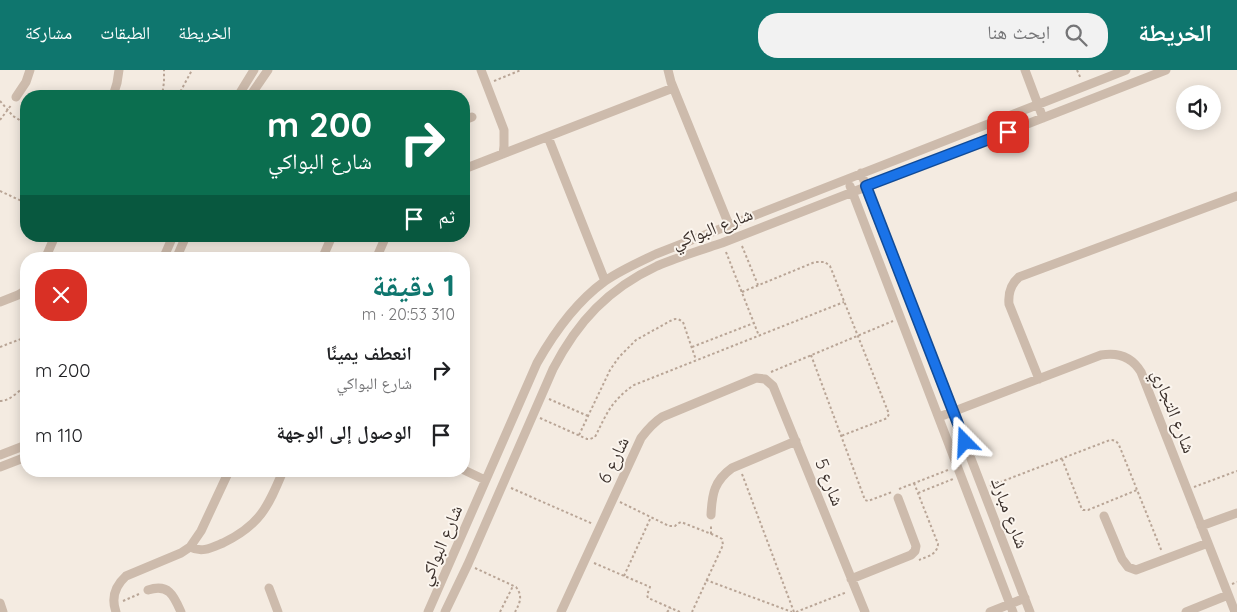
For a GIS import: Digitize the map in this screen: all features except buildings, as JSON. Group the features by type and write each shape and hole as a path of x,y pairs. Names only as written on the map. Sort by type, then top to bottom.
{"street":[{"path":"21,90 30,70"},
{"path":"115,90 119,70"},
{"path":"242,90 254,70"},
{"path":"254,90 268,70"},
{"path":"482,70 504,130 503,154"},
{"path":"668,70 673,88 729,225"},
{"path":"1025,70 1043,118"},
{"name":"شارع البواكي","path":"428,612 485,480 549,342 578,305 605,281 635,264 729,225 1126,70"},
{"name":"شارع البواكي","path":"445,612 563,350 589,315 622,286 653,268 722,243 1166,70"},
{"path":"470,167 673,88"},
{"path":"16,97 20,91"},
{"path":"548,137 605,281"},
{"name":"شارع مبارك","path":"861,174 1030,612"},
{"name":"شارع مبارك","path":"847,179 1012,608"},
{"path":"1039,378 1009,304 1008,294 1012,284 1018,277 1237,196"},
{"path":"0,302 20,294"},
{"name":"شارع التجاري","path":"939,417 1101,355 1121,355 1133,362 1141,372 1235,612"},
{"name":"شارع 5","path":"752,379 765,379 773,386 865,612"},
{"name":"شارع 6","path":"561,612 645,432 662,417 752,379"},
{"path":"712,515 712,498 716,485 728,471 796,441"},
{"path":"0,455 20,447"},
{"path":"0,468 20,460"},
{"path":"470,473 485,480"},
{"path":"115,608 114,594 118,584 126,576 181,553 190,547 201,531 226,477"},
{"path":"190,547 198,550 208,550 234,538 249,528 267,508 280,477"},
{"path":"851,579 911,555 915,551 916,546 898,498"},
{"path":"1202,526 1237,512"},
{"path":"1104,516 1122,559 1128,567 1136,570 1208,543"},
{"path":"269,588 278,612"},
{"path":"148,590 162,589 171,592 181,612"},
{"path":"1186,612 1228,595"},
{"path":"990,612 1012,608 1025,598"},
{"path":"0,603 3,612"}],"path":[{"path":"163,90 164,70"},
{"path":"181,90 192,70"},
{"path":"487,84 521,70"},
{"path":"0,120 16,97"},
{"path":"0,101 20,121"},
{"path":"0,191 20,200"},
{"path":"738,236 758,285"},
{"path":"722,243 759,336"},
{"path":"742,292 815,262 822,261 830,266 889,414 885,419 841,436"},
{"path":"533,414 590,439 595,437 610,407 634,385 844,302"},
{"path":"769,372 901,318"},
{"path":"579,435 614,363 636,340 677,319 683,322 696,360"},
{"path":"692,347 754,323"},
{"path":"0,347 20,339"},
{"path":"811,355 866,501 957,466"},
{"path":"0,400 7,399 20,389"},
{"path":"541,396 588,416"},
{"path":"983,489 1110,440 1115,441 1119,445 1165,559"},
{"path":"1062,458 1083,510 1088,510 1137,490"},
{"path":"738,465 794,612"},
{"path":"1187,490 1237,471"},
{"path":"918,493 961,476"},
{"path":"503,484 600,526"},
{"path":"613,499 670,526 675,526 678,522 681,522 722,539 723,545 692,612"},
{"path":"624,576 651,517"},
{"path":"585,560 650,587 647,595 648,598 680,612"},
{"path":"468,564 518,590 521,600 515,612"},
{"path":"706,580 794,612 856,589"},
{"path":"500,612 513,586"},
{"path":"115,608 148,590"},
{"path":"667,612 671,608"}],"route":[{"path":"965,442 866,186 1008,132"}]}
